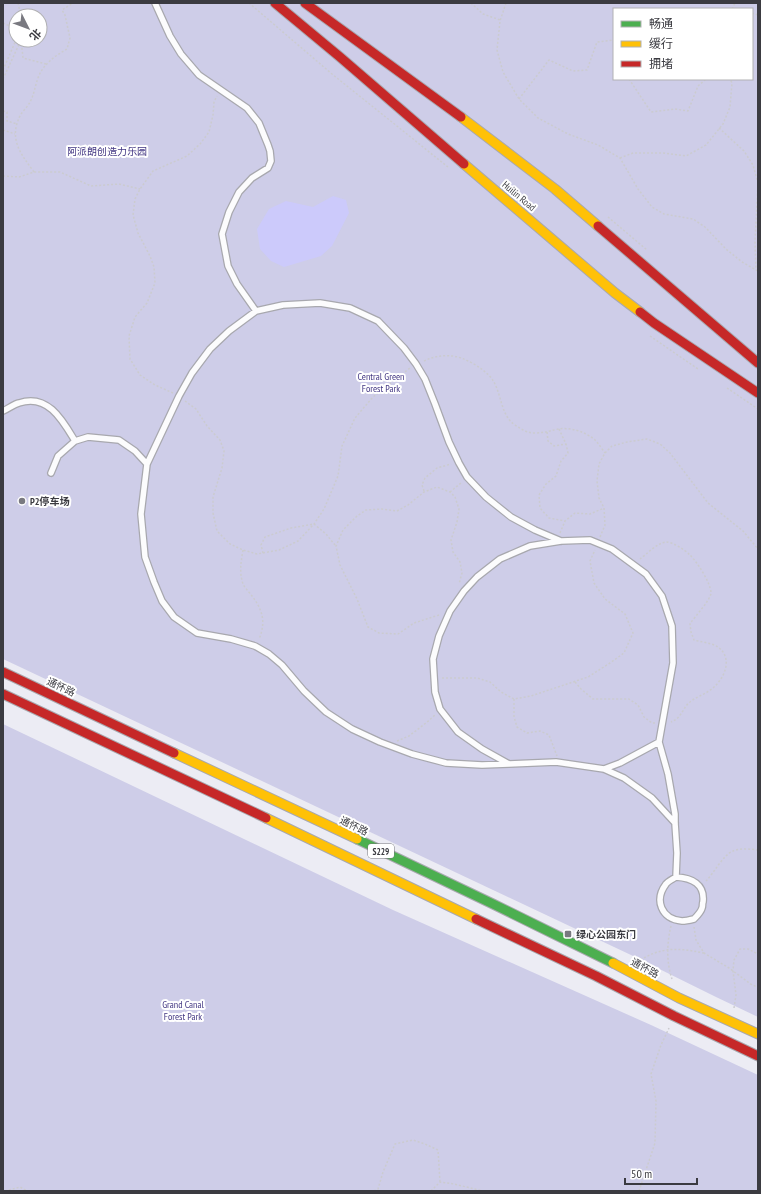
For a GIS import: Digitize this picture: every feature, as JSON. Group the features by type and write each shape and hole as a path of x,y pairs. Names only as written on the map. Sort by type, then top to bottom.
{"main road":[{"name":"Huilin Road","path":"275,3 615,293 654,323 758,393"},
{"path":"305,3 450,109 555,189 679,294 758,364"},
{"name":"通怀路","path":"3,672 493,904 679,998 758,1034"},
{"name":"S229","path":"3,694 129,752 596,976 674,1016 758,1056"}],"lane":[{"path":"155,3 170,36 181,54 199,74 220,91 247,108 259,124 270,151 271,161 268,168 252,178 239,192 229,212 222,234 228,266 237,284 256,311"},
{"path":"561,541 534,530 511,518 486,497 468,477 459,463 449,442 425,379 416,364 404,348 378,321 350,308 320,303 283,305 256,311 228,331 210,349 192,373 179,396 147,464 141,514 145,557 162,601 174,617 197,633 232,639 255,646 269,654 282,665 304,691 326,712 352,729 380,742 412,754 446,763 482,765 556,762 604,769 624,778 652,798 675,823"},
{"path":"3,411 20,402 34,401 44,404 55,411 75,441"},
{"path":"51,473 58,456 75,441 88,437 102,437 119,440 135,450 147,464"},
{"path":"509,764 482,749 458,732 440,709 435,692 433,659 439,636 450,611 464,591 477,577 500,560 530,546 561,541 590,540 612,548 646,574 662,596 672,626 673,663 659,742 668,774 675,814 677,853 676,876"},
{"path":"604,769 620,763 659,742"},
{"path":"676,876 692,880 700,886 703,896 702,909 694,919 683,921 673,920 667,916 662,909 659,901 662,891 667,882 676,876"}],"path":[{"path":"34,172 22,156 16,142 15,134 17,124 21,114 30,102 38,76 46,64 55,56 68,49 70,38 65,15 62,10 73,3"},
{"path":"471,3 483,14 500,21"},
{"path":"506,3 500,21 497,50 502,72 519,99 538,118 568,134 598,145 620,158 638,189 652,206 664,214 692,219 705,227 726,249 742,262 757,271"},
{"path":"519,99 549,60 573,71 587,70 596,42 613,40"},
{"path":"3,70 13,48"},
{"path":"3,79 17,48"},
{"path":"22,48 23,58 46,64"},
{"path":"630,80 651,112 675,109 688,110 698,86 705,80"},
{"path":"620,158 633,153 663,153 686,156 706,145 723,124 730,107 732,83 730,80"},
{"path":"220,91 214,102 213,115 208,132 200,144 187,156 152,172 135,199 133,215 138,233 154,267 155,283 147,303 135,317 129,336 130,359 140,374 155,385 179,396 196,409 207,426 220,440 224,451 222,468 214,497 213,513 217,531 230,544 257,554 279,550 298,541 314,524 324,509 338,476 342,446 355,418 373,396 416,364 434,357 452,356 469,361 484,370 493,379 504,411 510,422 522,430 533,433 559,429 569,429 582,432 596,440 604,453"},
{"path":"3,111 7,112 7,121 17,124"},
{"path":"719,128 744,151 753,165 758,183 755,242 757,271"},
{"path":"3,130 15,134"},
{"path":"3,176 19,177 34,172 60,172 91,186 119,184 140,189"},
{"path":"559,429 566,444 568,453 561,461 556,476 546,484 539,495 540,508 549,518 565,521"},
{"path":"547,432 548,441 554,446 566,444"},
{"path":"434,679 477,678 490,682 501,692 514,699 531,696 588,677 624,652 632,633 625,614 605,599 594,583 590,561 605,526 604,508 599,498 597,481 599,464 604,453 612,446 647,439 660,444 670,453 708,503 743,531 758,549"},
{"path":"424,492 422,485 425,478 437,468 459,463"},
{"path":"450,492 468,477"},
{"path":"336,546 344,530 357,516 366,510 382,509 398,511 424,492 437,487 450,492 456,497 459,509 457,522 451,540 453,552 460,562 462,573 459,583 464,591"},
{"path":"561,541 560,532 565,521 576,513 590,514 604,508"},
{"path":"263,553 261,545 265,537 291,528 314,524 326,534 336,546 340,565 357,599 368,627 379,633 398,634 414,623 450,611"},
{"path":"243,550 240,571 244,585 257,603 263,619 262,631 255,646"},
{"path":"514,699 514,716 518,727 527,733 540,731 549,735 557,754 556,762"},
{"path":"380,742 393,742 409,736 426,723 440,709"},
{"path":"700,886 711,877 723,859 733,851 749,849 758,850"},
{"path":"694,919 693,924 696,940 704,953"},
{"path":"673,920 668,938 669,972 679,998"},
{"path":"625,970 639,960 668,949 682,949 704,953 752,985 758,987"},
{"path":"732,1022 736,995 733,971 734,960 740,949 748,949 758,954"},
{"path":"639,1191 655,1144 656,1100 651,1074 661,1045 674,1016"},
{"path":"374,1191 378,1189 395,1144 413,1140 438,1150 440,1182 431,1191"},
{"path":"440,1182 483,1191"},
{"path":"5,1191 20,1187 27,1191"}],"green space":[{"name":"Central Green Forest Park","path":"3,3 758,3 758,1017 631,955 3,659"},
{"name":"Grand Canal Forest Park","path":"3,724 393,910 651,1025 758,1075 758,1191 3,1191"}],"water":[{"path":"333,196 346,200 349,213 332,246 321,256 284,267 271,261 260,249 257,229 269,209 286,201 313,207"}],"traffic: fast":[{"path":"357,839 613,963"}],"traffic: slow":[{"path":"461,117 555,189 598,226"},
{"path":"464,164 615,293 640,312"},
{"path":"174,753 357,839"},
{"path":"266,818 476,919"},
{"path":"613,963 679,998 758,1034"}],"traffic: jam":[{"path":"275,3 464,164"},
{"path":"305,3 461,117"},
{"path":"598,226 758,363"},
{"path":"640,312 758,393"},
{"path":"3,672 174,753"},
{"path":"3,694 266,818"},
{"path":"476,919 758,1056"}],"place":[{"name":"P2停车场","path":"22,501"},
{"name":"绿心公园东门","path":"568,934"}],"park label":[{"name":"阿派朗创造力乐园","path":"107,151"}]}
